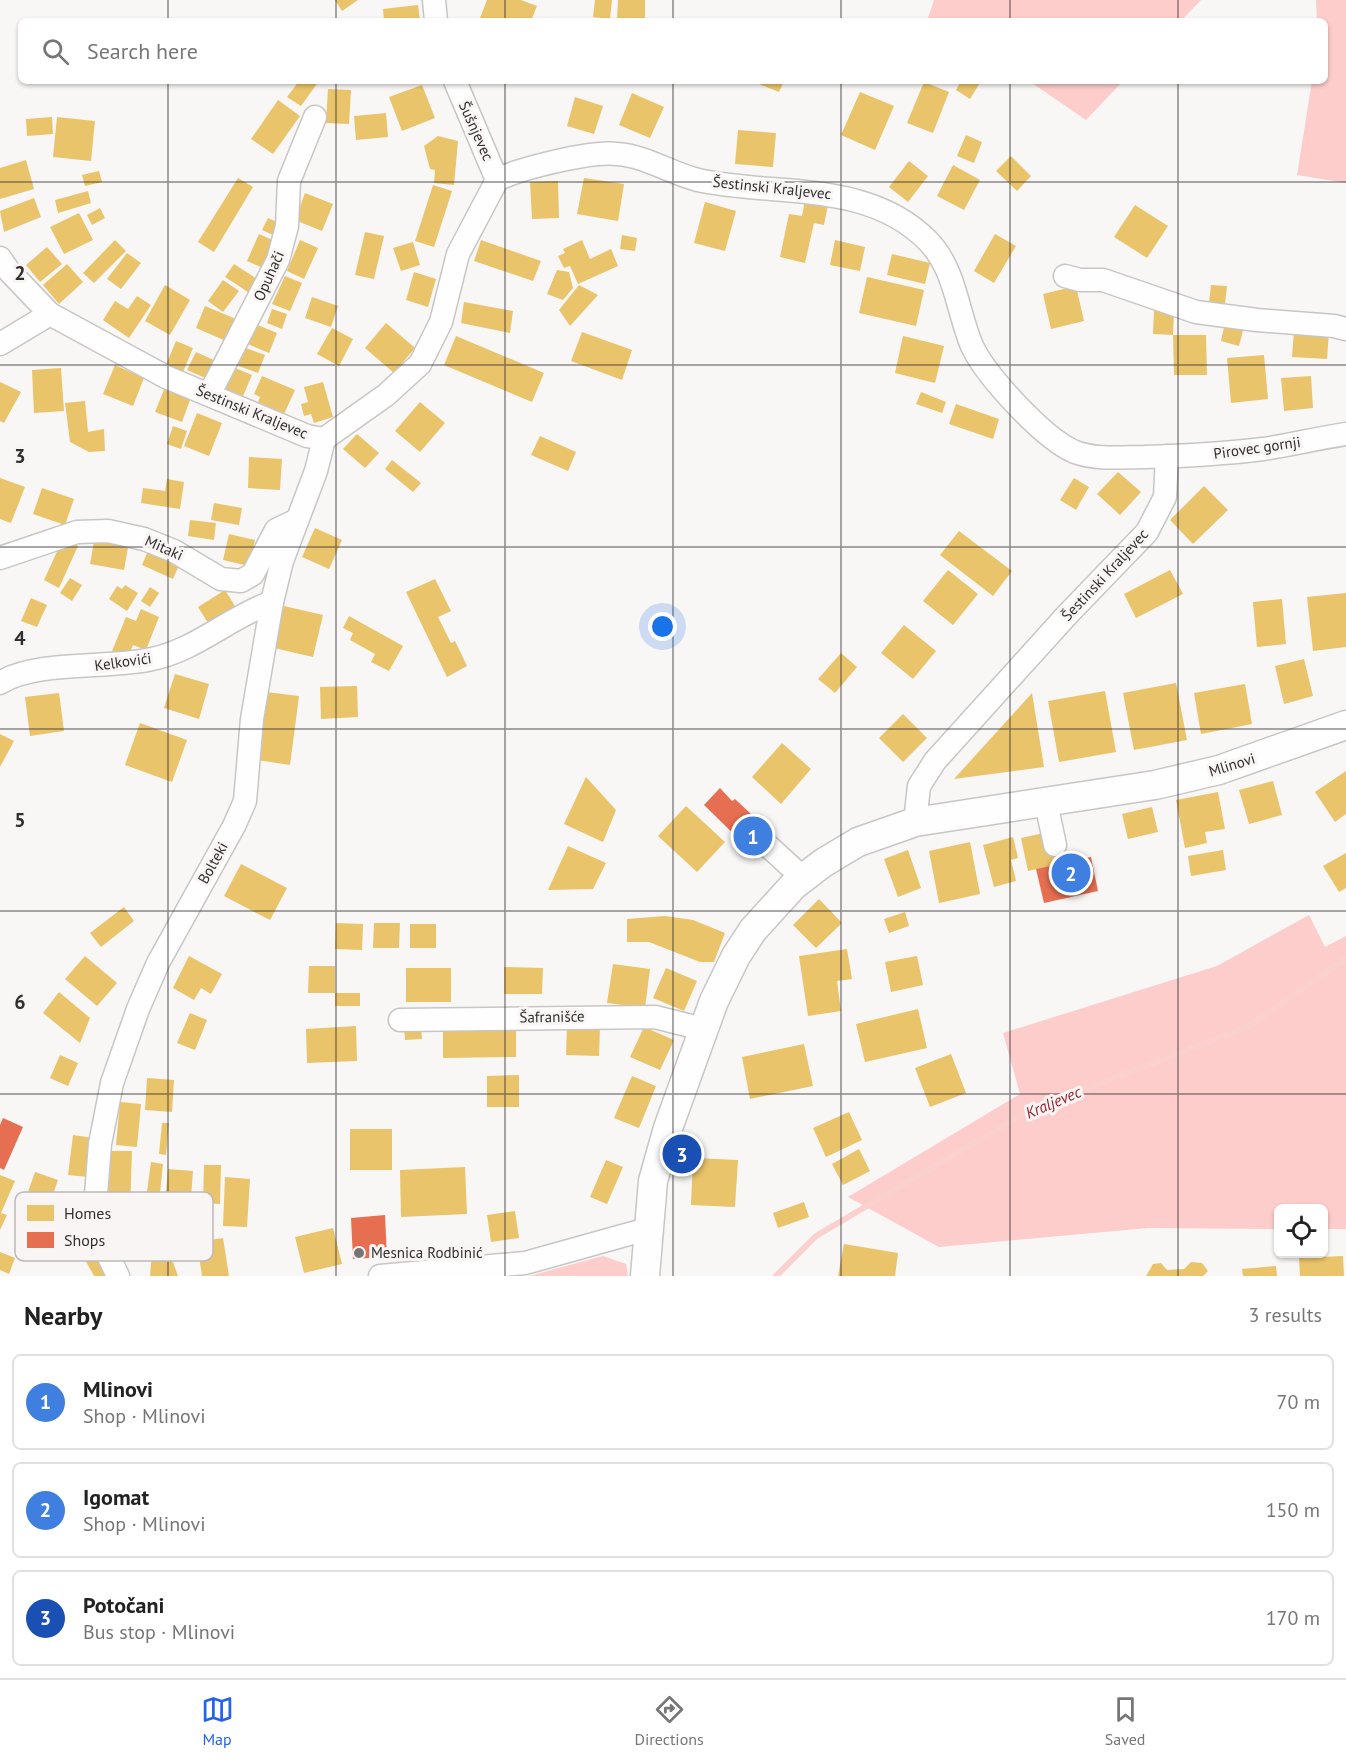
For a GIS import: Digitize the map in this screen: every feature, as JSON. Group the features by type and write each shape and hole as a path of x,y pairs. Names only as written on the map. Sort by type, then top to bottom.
{"main road":[{"name":"Mlinovi","path":"645,1276 647,1229 653,1181 703,1029 732,965 753,930 804,878 858,842 915,822 1155,785 1219,770 1346,725"}],"street":[{"path":"434,0 435,18"},
{"name":"Šušnjevec","path":"456,84 497,180"},
{"name":"Opuhači","path":"210,393 278,260 287,226 289,181 315,117"},
{"name":"Šestinski Kraljevec","path":"0,258 9,271 50,314 166,377 210,393 308,436 324,439 386,395 420,364 441,321 458,254 497,180 530,167 617,154 700,180 834,195 874,206 903,222 930,244 953,282 973,347 1008,394 1043,430 1074,451 1089,456 1167,456 1165,497 1146,532 1066,615 935,761 919,786 915,822"},
{"path":"1065,276 1080,280 1103,280 1196,312 1346,329"},
{"path":"0,344 50,314"},
{"name":"Pirovec gornji","path":"1167,456 1238,452 1346,434"},
{"name":"Bolteki","path":"96,1192 100,1144 112,1083 138,1009 158,963 234,826 245,801 252,719 272,602 297,520 316,471 324,439"},
{"name":"Mitaki","path":"0,558 77,532 108,531 144,539 174,551 221,579 241,581 253,574 276,530 297,520"},
{"name":"Kelkovići","path":"0,683 24,672 152,660 183,647 252,609 272,602"},
{"path":"1046,803 1055,845"},
{"path":"766,844 804,878"},
{"name":"Šafranišće","path":"400,1020 655,1017 703,1029"},
{"path":"391,1275 525,1263 647,1229"},
{"name":"Bolteki","path":"110,1261 117,1276"}],"shaded area":[{"path":"934,0 1201,0 1184,18 928,18"},
{"path":"1316,0 1346,0 1346,183 1297,175 1312,84 1328,84 1328,18 1317,18"},
{"path":"1033,84 1120,84 1086,120"},
{"path":"1309,915 1325,947 1346,936 1346,1229 1328,1229 1328,1204 1274,1204 1274,1229 1148,1228 939,1247 848,1197 1020,1094 1003,1033 1217,966"},
{"path":"603,1256 626,1264 628,1276 529,1276"}],"building: Homes":[{"path":"335,0 358,0 342,11"},
{"path":"487,0 521,0 537,6 532,18 480,18"},
{"path":"595,0 612,0 610,18 593,17"},
{"path":"618,0 645,0 645,18 617,18"},
{"path":"418,5 420,18 384,18 383,9"},
{"path":"297,84 317,84 301,106 287,97"},
{"path":"759,84 783,84 779,92"},
{"path":"923,84 949,92 933,133 907,123"},
{"path":"959,84 979,84 970,99 956,90"},
{"path":"422,85 435,118 402,131 389,97"},
{"path":"328,89 351,90 349,124 326,123"},
{"path":"860,92 894,106 875,150 841,135"},
{"path":"632,93 664,107 650,138 619,125"},
{"path":"575,97 603,106 594,134 567,126"},
{"path":"278,100 300,116 273,154 251,139"},
{"path":"386,113 388,137 356,140 354,116"},
{"path":"52,117 53,134 27,136 26,119"},
{"path":"57,117 95,121 91,161 53,157"},
{"path":"738,130 776,133 773,167 735,164"},
{"path":"966,135 982,142 974,163 957,156"},
{"path":"438,136 458,141 454,185 434,183 435,170 430,169 424,146"},
{"path":"1011,156 1031,176 1017,191 996,171"},
{"path":"26,160 34,189 0,199 0,168"},
{"path":"909,161 928,176 908,202 889,187"},
{"path":"953,165 980,180 964,210 937,196"},
{"path":"99,171 102,182 85,186 82,175"},
{"path":"238,178 253,187 214,252 198,242"},
{"path":"584,178 624,184 618,221 577,214"},
{"path":"558,181 559,218 532,219 530,182"},
{"path":"433,185 452,191 434,247 415,241"},
{"path":"88,191 91,203 58,213 55,200"},
{"path":"305,193 333,204 322,231 295,220"},
{"path":"34,198 41,217 4,232 0,211"},
{"path":"805,200 828,205 824,225 814,223 805,263 780,257 789,214 802,216"},
{"path":"705,202 736,211 725,251 694,243"},
{"path":"1135,205 1168,226 1147,258 1114,237"},
{"path":"100,208 105,218 92,225 87,215"},
{"path":"79,213 93,240 64,254 50,227"},
{"path":"268,218 279,223 273,235 262,230"},
{"path":"365,232 384,236 374,279 355,275"},
{"path":"259,234 277,242 265,269 247,261"},
{"path":"995,234 1016,246 994,283 974,271"},
{"path":"622,235 637,238 635,251 620,249"},
{"path":"115,240 126,251 94,283 83,273"},
{"path":"300,240 318,248 304,279 287,271"},
{"path":"481,240 541,261 533,281 474,261"},
{"path":"582,240 590,259 611,249 618,266 578,284 570,266 564,268 558,256 565,253 563,249"},
{"path":"835,240 865,247 860,271 830,265"},
{"path":"413,242 420,265 401,271 393,248"},
{"path":"47,247 62,264 40,282 26,265"},
{"path":"127,253 141,263 121,289 107,279"},
{"path":"892,254 930,263 925,284 887,275"},
{"path":"67,264 83,282 59,304 43,285"},
{"path":"234,264 257,279 248,292 225,277"},
{"path":"557,270 569,272 573,288 563,300 547,294"},
{"path":"414,272 436,279 428,307 406,300"},
{"path":"285,276 302,283 290,311 272,304"},
{"path":"867,277 924,290 916,326 859,313"},
{"path":"223,280 239,291 223,312 208,301"},
{"path":"165,285 190,300 170,335 145,321"},
{"path":"579,285 598,295 570,326 559,310"},
{"path":"1211,285 1227,286 1225,304 1209,303"},
{"path":"1076,286 1084,321 1051,329 1043,294"},
{"path":"137,296 151,305 129,338 103,320 115,301 128,309"},
{"path":"312,297 338,306 331,327 305,318"},
{"path":"464,302 513,311 510,333 461,323"},
{"path":"205,306 236,319 226,341 196,328"},
{"path":"272,309 287,314 282,329 267,323"},
{"path":"1154,310 1174,310 1173,335 1153,334"},
{"path":"1226,318 1245,323 1239,346 1221,341"},
{"path":"253,323 277,333 269,353 245,343"},
{"path":"386,323 415,348 394,373 365,348"},
{"path":"332,328 353,339 339,366 317,354"},
{"path":"1294,330 1329,332 1327,359 1292,357"},
{"path":"582,332 632,350 622,380 571,361"},
{"path":"1173,335 1206,335 1207,375 1174,375"},
{"path":"456,336 544,373 532,402 444,365"},
{"path":"903,336 944,346 935,383 895,373"},
{"path":"176,341 193,348 183,372 166,365"},
{"path":"243,347 265,355 258,373 236,365"},
{"path":"196,352 218,362 210,380 187,370"},
{"path":"1264,355 1268,399 1231,403 1227,358"},
{"path":"115,365 144,378 133,406 103,394"},
{"path":"228,365 252,375 243,396 220,387"},
{"path":"61,368 64,411 34,413 32,370"},
{"path":"262,376 295,390 284,414 258,402 260,397 254,394"},
{"path":"1311,376 1313,408 1284,411 1281,378"},
{"path":"0,382 21,392 4,423 0,421"},
{"path":"323,382 333,417 314,423 311,414 304,416 301,404 308,402 304,387"},
{"path":"165,387 191,397 182,422 155,412"},
{"path":"921,392 946,402 942,413 916,404"},
{"path":"85,401 88,432 104,429 105,451 89,452 70,442 65,403"},
{"path":"420,402 445,423 420,452 395,431"},
{"path":"956,404 999,419 993,439 949,424"},
{"path":"197,413 222,423 209,456 184,446"},
{"path":"173,426 187,431 181,449 167,444"},
{"path":"357,434 379,453 365,468 343,449"},
{"path":"540,436 576,452 568,471 531,455"},
{"path":"249,457 282,459 280,490 248,488"},
{"path":"392,460 421,483 413,492 385,469"},
{"path":"1118,472 1141,492 1120,515 1097,494"},
{"path":"0,478 25,487 11,523 0,519"},
{"path":"1074,478 1089,487 1076,510 1060,500"},
{"path":"167,479 184,482 180,509 141,503 143,488 165,491"},
{"path":"1204,486 1228,510 1193,544 1170,520"},
{"path":"42,488 74,499 65,525 33,514"},
{"path":"214,503 242,508 239,525 211,520"},
{"path":"190,520 216,523 214,540 188,536"},
{"path":"315,528 342,540 329,569 302,557"},
{"path":"959,531 1012,571 993,596 940,555"},
{"path":"229,534 255,540 249,566 223,560"},
{"path":"95,536 129,542 124,570 90,564"},
{"path":"66,541 78,546 59,588 44,580 61,543"},
{"path":"151,544 182,558 173,579 142,565"},
{"path":"948,570 978,594 953,625 923,601"},
{"path":"1170,570 1183,594 1136,618 1124,594"},
{"path":"70,578 82,585 72,601 60,593"},
{"path":"435,579 451,611 438,617 451,643 455,641 467,666 447,677 406,592"},
{"path":"125,585 138,593 127,611 109,599 117,586 122,589"},
{"path":"150,587 159,593 150,607 141,601"},
{"path":"225,590 235,606 208,623 198,607"},
{"path":"1346,593 1346,647 1313,651 1307,597"},
{"path":"31,598 47,605 37,627 21,621"},
{"path":"1282,599 1286,644 1257,647 1253,602"},
{"path":"284,606 323,615 313,657 274,648"},
{"path":"141,609 159,617 146,650 133,645 128,657 112,651 126,617 136,621"},
{"path":"349,616 403,646 389,671 371,662 375,654 350,640 353,633 343,628"},
{"path":"904,625 936,651 913,679 881,653"},
{"path":"841,653 857,667 835,693 818,679"},
{"path":"1304,659 1313,696 1284,704 1275,666"},
{"path":"175,674 209,684 199,719 164,708"},
{"path":"1176,683 1187,740 1134,750 1123,693"},
{"path":"1245,684 1252,724 1201,734 1194,693"},
{"path":"357,686 358,717 321,719 320,687"},
{"path":"1105,691 1116,752 1059,762 1048,701"},
{"path":"266,692 299,696 290,765 257,760"},
{"path":"59,693 64,731 30,736 25,697"},
{"path":"1032,693 1044,767 954,779"},
{"path":"903,714 927,738 903,762 879,738"},
{"path":"140,723 187,740 172,782 125,765"},
{"path":"0,734 14,741 0,767"},
{"path":"782,743 811,769 781,804 752,777"},
{"path":"1346,771 1346,814 1335,822 1315,792"},
{"path":"586,777 616,810 603,842 564,824"},
{"path":"1273,781 1282,815 1249,824 1239,790"},
{"path":"1218,792 1225,829 1205,832 1207,843 1185,848 1176,800"},
{"path":"686,806 725,842 697,872 658,836"},
{"path":"1152,807 1158,832 1128,839 1122,814"},
{"path":"1048,832 1055,865 1028,871 1021,838"},
{"path":"1013,837 1018,858 1011,860 1016,881 994,887 983,845"},
{"path":"970,842 980,894 939,903 929,851"},
{"path":"568,846 606,863 593,889 548,890"},
{"path":"908,850 921,888 898,897 884,859"},
{"path":"1223,850 1226,870 1191,876 1188,856"},
{"path":"1346,853 1346,888 1339,892 1323,866"},
{"path":"241,864 287,888 270,920 224,896"},
{"path":"819,899 842,923 816,948 793,925"},
{"path":"124,907 134,921 101,947 90,933"},
{"path":"905,912 909,926 889,933 884,919"},
{"path":"665,916 693,920 725,933 714,962 700,962 649,942 627,942 627,919"},
{"path":"336,923 363,924 362,950 335,949"},
{"path":"374,923 400,923 399,948 373,948"},
{"path":"410,924 436,924 436,948 410,948"},
{"path":"847,949 852,979 837,981 841,1011 808,1016 799,956"},
{"path":"85,956 117,983 97,1006 65,979"},
{"path":"189,956 222,974 211,994 201,988 194,1000 173,988"},
{"path":"917,956 923,985 891,992 885,962"},
{"path":"613,964 650,969 645,1008 607,1003"},
{"path":"309,966 335,966 335,993 308,993"},
{"path":"504,967 543,968 542,994 504,994"},
{"path":"406,968 451,968 451,1002 406,1002"},
{"path":"666,968 697,981 684,1011 653,998"},
{"path":"59,992 90,1018 80,1043 43,1013"},
{"path":"335,993 360,993 360,1006 335,1006"},
{"path":"918,1009 927,1048 865,1062 856,1024"},
{"path":"190,1013 207,1020 195,1050 177,1043"},
{"path":"516,1022 516,1057 443,1058 443,1023"},
{"path":"567,1025 600,1026 599,1056 566,1055"},
{"path":"356,1026 357,1061 307,1063 306,1029"},
{"path":"421,1026 422,1039 405,1040 404,1027"},
{"path":"644,1027 674,1040 660,1070 630,1057"},
{"path":"804,1044 813,1086 750,1099 742,1057"},
{"path":"951,1054 966,1093 930,1107 915,1068"},
{"path":"60,1055 78,1063 68,1086 50,1078"},
{"path":"519,1075 519,1107 487,1107 487,1076"},
{"path":"632,1076 656,1086 639,1128 614,1118"},
{"path":"147,1078 174,1080 172,1112 145,1110"},
{"path":"120,1102 141,1104 137,1147 116,1145"},
{"path":"849,1112 862,1140 826,1157 813,1128"},
{"path":"162,1123 169,1123 166,1155 159,1154"},
{"path":"350,1129 392,1129 392,1170 350,1170"},
{"path":"73,1135 93,1138 88,1177 68,1175"},
{"path":"859,1149 870,1171 843,1185 832,1164"},
{"path":"106,1151 132,1151 131,1192 105,1192"},
{"path":"693,1158 738,1160 735,1207 691,1205"},
{"path":"606,1160 623,1167 607,1204 590,1197"},
{"path":"151,1162 163,1164 160,1192 147,1192"},
{"path":"204,1165 221,1165 220,1204 213,1204 213,1192 203,1192"},
{"path":"465,1167 467,1214 401,1217 400,1170"},
{"path":"168,1169 193,1171 191,1192 166,1192"},
{"path":"35,1172 58,1180 54,1192 28,1192"},
{"path":"0,1175 15,1181 1,1213 7,1215 0,1230"},
{"path":"225,1177 250,1179 247,1227 223,1226"},
{"path":"804,1202 809,1217 778,1228 773,1213"},
{"path":"515,1211 519,1238 491,1242 487,1215"},
{"path":"333,1228 342,1264 304,1273 295,1237"},
{"path":"223,1238 229,1276 202,1276 200,1261 213,1261 213,1240"},
{"path":"844,1244 898,1253 895,1276 838,1276"},
{"path":"0,1252 15,1258 9,1274 0,1270"},
{"path":"1343,1256 1344,1276 1300,1276 1299,1258"},
{"path":"86,1261 102,1261 110,1276 94,1276"},
{"path":"151,1261 173,1261 178,1276 150,1276"},
{"path":"1191,1262 1202,1263 1208,1271 1203,1276 1146,1276 1153,1264 1161,1263 1167,1270 1184,1269"},
{"path":"1276,1266 1277,1276 1243,1276 1242,1269"}],"building: Shops":[{"path":"720,788 732,801 735,799 766,828 747,847 704,805"},
{"path":"1091,857 1098,891 1044,903 1036,869"},
{"path":"3,1118 23,1127 4,1170 0,1168 0,1125"},
{"path":"385,1215 387,1257 353,1259 351,1218"}],"waterway":[{"name":"Kraljevec","path":"776,1276 816,1236 1028,1111 1247,1027 1346,959"}],"place":[{"name":"Mlinovi","path":"753,836"},
{"name":"Igomat","path":"1071,873"},
{"name":"Potočani","path":"682,1154"},
{"name":"Mesnica Rodbinić","path":"359,1253"}]}
